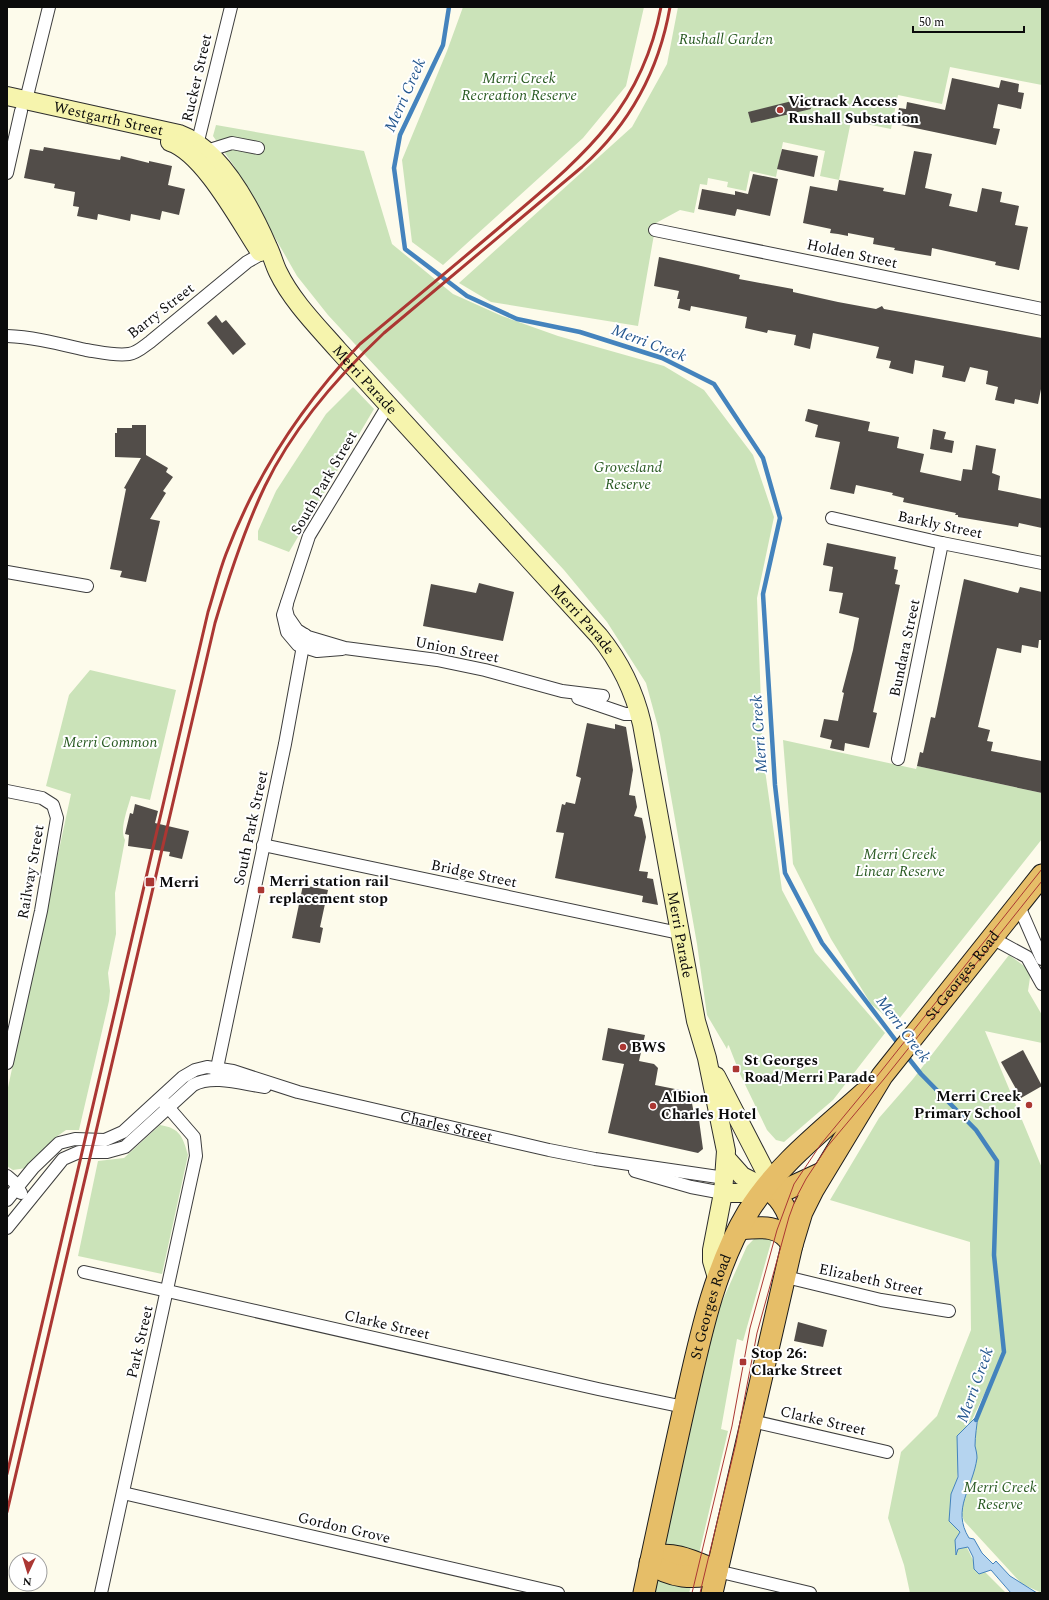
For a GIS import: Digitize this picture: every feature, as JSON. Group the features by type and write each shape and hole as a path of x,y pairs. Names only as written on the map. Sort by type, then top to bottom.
{"highway":[{"name":"St Georges Road","path":"712,1593 786,1277 792,1245 802,1212 825,1167 882,1076 1042,875"},
{"name":"St Georges Road","path":"644,1593 700,1336 722,1266 748,1212 766,1188 789,1161 882,1076"},
{"path":"766,1188 785,1190 825,1167"},
{"path":"766,1188 779,1198 789,1217 792,1233 792,1245"},
{"path":"740,1229 763,1227 777,1230 784,1234 792,1245"},
{"path":"651,1561 660,1555 672,1556 717,1571"}],"main road":[{"name":"Westgarth Street","path":"7,96 18,106 160,139 183,148 199,150"},
{"name":"Merri Parade","path":"199,150 224,170 254,218 265,251 297,300 323,333 599,636 614,656 624,673 640,714 696,1021 707,1058 717,1114 725,1143 726,1158 724,1186 712,1250 712,1260 718,1281"},
{"name":"Merri Parade","path":"707,1058 765,1171 767,1179 766,1188"},
{"path":"726,1158 742,1176 766,1188"},
{"name":"Charles Street","path":"724,1186 766,1188"}],"street":[{"path":"7,172 18,106 49,7"},
{"name":"Rucker Street","path":"199,150 231,7"},
{"path":"199,150 235,143 258,148"},
{"name":"Holden Street","path":"655,230 1042,309"},
{"name":"Barry Street","path":"7,336 21,337 118,355 130,354 138,351 150,342 235,272 265,251"},
{"name":"Barry Street","path":"7,331 21,337"},
{"name":"South Park Street","path":"216,1080 216,1068 304,641 294,642 284,628 283,615 306,544 316,523 389,404"},
{"name":"Barkly Street","path":"832,518 942,543 1042,562"},
{"name":"Bundara Street","path":"898,759 942,543"},
{"path":"7,572 87,586"},
{"name":"Union Street","path":"304,641 317,651 345,648 470,666 562,691 625,714 640,714"},
{"name":"Union Street","path":"562,691 603,696"},
{"name":"Railway Street","path":"7,791 42,798 53,805 57,818 41,911 13,1015 7,1063"},
{"name":"Bridge Street","path":"263,845 679,933"},
{"path":"1018,904 1042,959"},
{"path":"992,938 1027,957 1042,984"},
{"name":"Charles Street","path":"24,1208 59,1163 68,1156 82,1152 109,1152 128,1145 192,1071 207,1067 233,1070 298,1092"},
{"name":"Charles Street","path":"12,1187 59,1143 75,1139 105,1140 127,1129 193,1085 200,1082 216,1080 298,1092 465,1131 724,1186"},
{"name":"Park Street","path":"102,1593 197,1149 191,1131 164,1103"},
{"path":"7,1176 12,1187 22,1196 24,1208 7,1228"},
{"path":"12,1187 29,1187 43,1182"},
{"path":"7,1200 12,1187"},
{"name":"Clarke Street","path":"84,1272 598,1389 684,1406"},
{"name":"Elizabeth Street","path":"786,1277 881,1300 949,1311"},
{"name":"Clarke Street","path":"752,1421 888,1452"},
{"name":"Gordon Grove","path":"123,1493 558,1593"},
{"path":"717,1571 810,1593"}],"green space":[{"name":"Merri Creek Recreation Reserve","path":"463,7 644,7 626,86 583,138 443,265 412,242 402,160 447,51"},
{"name":"Rushall Garden","path":"678,7 1042,7 1042,85 950,67 942,104 898,95 891,129 851,121 839,180 820,176 825,151 783,142 776,177 750,171 746,191 727,187 728,182 708,178 707,185 700,184 694,213 680,210 656,223 638,326 491,302 459,283 632,127 667,64"},
{"name":"Grovesland Reserve","path":"216,125 364,151 392,244 453,294 502,316 558,336 664,366 704,390 753,455 774,517 757,598 763,756 782,890 815,952 885,1033 833,1100 784,1142 776,1140 767,1130 740,1074 729,1046 728,1045 727,1049 707,1015 697,944 660,734 646,683 607,622 564,570 328,315 297,276 234,166 213,136"},
{"path":"353,387 374,409 289,552 258,540 258,531 276,491 326,414"},
{"name":"Merri Common","path":"90,670 176,690 150,800 131,796 123,824 123,835 125,840 115,893 116,934 108,973 110,991 109,1001 79,1130 66,1130 56,1137 26,1168 13,1170 7,1166 7,1092 71,794 46,786 69,695"},
{"name":"Merri Creek Linear Reserve","path":"783,740 916,769 917,766 1042,793 1042,839 895,1024 871,1004 831,939 793,864"},
{"name":"Merri Creek Reserve","path":"1009,955 1031,971 1028,991 1042,1015 1042,1043 985,1031 1042,1168 1042,1593 1022,1584 964,1521 957,1500 965,1447 999,1363 962,1441 952,1517 973,1560 1006,1593 910,1593 904,1565 888,1518 901,1452 937,1416 971,1330 970,1242 830,1200 879,1118 913,1079"},
{"path":"160,1125 172,1128 180,1134 188,1155 162,1274 78,1256 98,1161 124,1158"},
{"path":"756,1237 772,1239 743,1341 737,1339 721,1429 728,1431 698,1558 663,1549 716,1315 747,1246"},
{"path":"656,1575 692,1583 689,1593 652,1593"}],"water":[{"path":"978,1415 975,1442 977,1458 963,1508 962,1517 964,1527 969,1538 974,1539 982,1553 993,1564 996,1561 1010,1576 1037,1593 1011,1593 991,1570 979,1574 974,1569 973,1557 968,1547 958,1549 956,1555 955,1540 960,1532 949,1521 951,1494 958,1477 957,1436"}],"building":[{"path":"952,78 999,88 1001,80 1019,84 1018,92 1024,93 1021,109 998,104 993,128 1000,129 996,145 896,124 899,108 906,109 907,102 945,110"},
{"name":"Victrack Access Rushall Substation","path":"808,97 811,109 751,123 748,112"},
{"path":"44,147 120,160 121,156 149,163 149,161 172,166 168,185 185,189 179,215 162,211 160,220 131,214 130,221 98,214 97,220 77,216 79,207 73,206 75,192 54,188 55,184 24,178 30,149 43,151"},
{"path":"782,149 818,156 814,177 777,169"},
{"path":"914,151 932,154 925,188 952,194 949,206 977,212 982,188 1002,192 1000,202 1019,206 1015,225 1028,227 1019,270 995,265 996,262 932,248 931,256 894,250 895,248 873,244 874,238 848,233 848,236 830,233 831,229 803,223 810,186 837,191 839,180 884,188 883,191 905,195"},
{"path":"753,174 778,179 770,216 737,209 735,216 698,209 702,189 735,195 735,191 748,194"},
{"path":"659,257 740,275 739,279 793,289 793,292 838,302 876,309 882,306 884,309 1042,338 1042,384 1038,404 1015,399 1014,404 995,400 998,387 986,384 988,371 970,367 965,382 942,377 944,366 915,360 913,374 889,368 891,361 876,358 879,347 813,333 810,349 794,345 796,335 768,330 767,333 745,328 747,317 691,306 690,311 678,308 680,299 677,299 679,291 654,286"},
{"path":"216,315 222,323 226,320 246,344 233,355 207,323"},
{"path":"808,409 870,422 868,431 899,437 897,448 924,454 920,472 961,481 963,469 972,470 976,445 996,449 992,473 1000,476 998,490 1042,499 1042,528 1019,523 1018,527 958,517 958,515 955,515 956,513 903,502 904,498 892,495 893,493 856,485 854,494 830,489 840,442 815,437 818,425 805,421"},
{"path":"132,425 146,425 146,455 168,468 166,472 173,477 163,491 166,493 150,519 160,521 146,582 120,577 122,571 110,569 126,489 124,488 141,458 115,457 115,433 117,433 117,428 132,428"},
{"path":"933,429 946,432 944,439 954,441 952,453 930,449"},
{"path":"827,543 896,557 894,569 898,570 895,584 900,585 873,712 877,713 869,748 845,743 844,751 830,748 832,740 820,737 824,719 838,721 844,693 842,692 853,650 859,618 839,613 843,593 829,591 833,567 823,565"},
{"path":"964,579 1018,593 1020,587 1042,592 1042,640 1039,640 1038,648 1022,645 1021,653 997,648 978,727 990,730 987,741 993,742 991,751 1042,761 1042,793 917,766 920,752 923,753 931,717 935,718"},
{"path":"479,583 514,592 503,641 423,626 431,584 476,593"},
{"path":"587,723 615,729 615,724 626,727 633,770 629,795 635,796 637,807 634,816 642,818 646,837 639,871 648,872 647,878 653,879 658,905 642,902 643,896 555,878 564,833 556,832 562,804 565,805 566,802 575,804 581,778 576,776"},
{"path":"135,804 158,811 155,823 189,831 182,859 169,856 170,852 128,846 129,835 125,834 130,813 133,814"},
{"path":"303,885 328,890 320,927 323,928 320,943 292,938"},
{"name":"Albion Charles Hotel","path":"608,1028 645,1035 639,1061 654,1064 658,1068 655,1085 690,1092 695,1120 699,1120 703,1149 698,1153 608,1133 624,1064 602,1060"},
{"path":"1023,1050 1042,1086 1021,1098 1001,1062"},
{"path":"798,1322 827,1330 823,1347 794,1341"}],"waterway":[{"name":"Merri Creek","path":"449,7 443,45 400,135 394,168 405,249 467,296 517,319 580,332 662,358 714,384 763,458 780,518 763,594 775,785 785,873 822,943 900,1046"},
{"name":"Merri Creek","path":"906,1055 921,1074 976,1130 997,1161 994,1255 1004,1352 976,1420"}],"tram line":[{"path":"692,1593 732,1426 750,1328 777,1230 794,1184 821,1144 878,1075 1042,869"},
{"path":"700,1593 736,1443 757,1333 789,1217 796,1198 806,1179 827,1147 884,1079 1042,881"}],"railway":[{"path":"7,1474 208,612 223,561 238,525 251,496 282,442 319,391 360,344 556,179 602,132 622,105 638,77 652,44 661,7"},
{"path":"7,1512 215,623 237,553 257,503 276,465 289,444 317,404 350,367 384,333 582,167 599,151 614,133 628,115 650,74 665,30 670,7"}],"place":[{"name":"Victrack Access Rushall Substation","path":"780,110"},
{"name":"Merri","path":"150,882"},
{"name":"Merri station rail replacement stop","path":"261,890"},
{"name":"BWS","path":"623,1047"},
{"name":"St Georges Road/Merri Parade","path":"736,1069"},
{"name":"Merri Creek Primary School","path":"1029,1105"},
{"name":"Albion Charles Hotel","path":"653,1106"},
{"name":"Stop 26: Clarke Street","path":"743,1362"}]}
